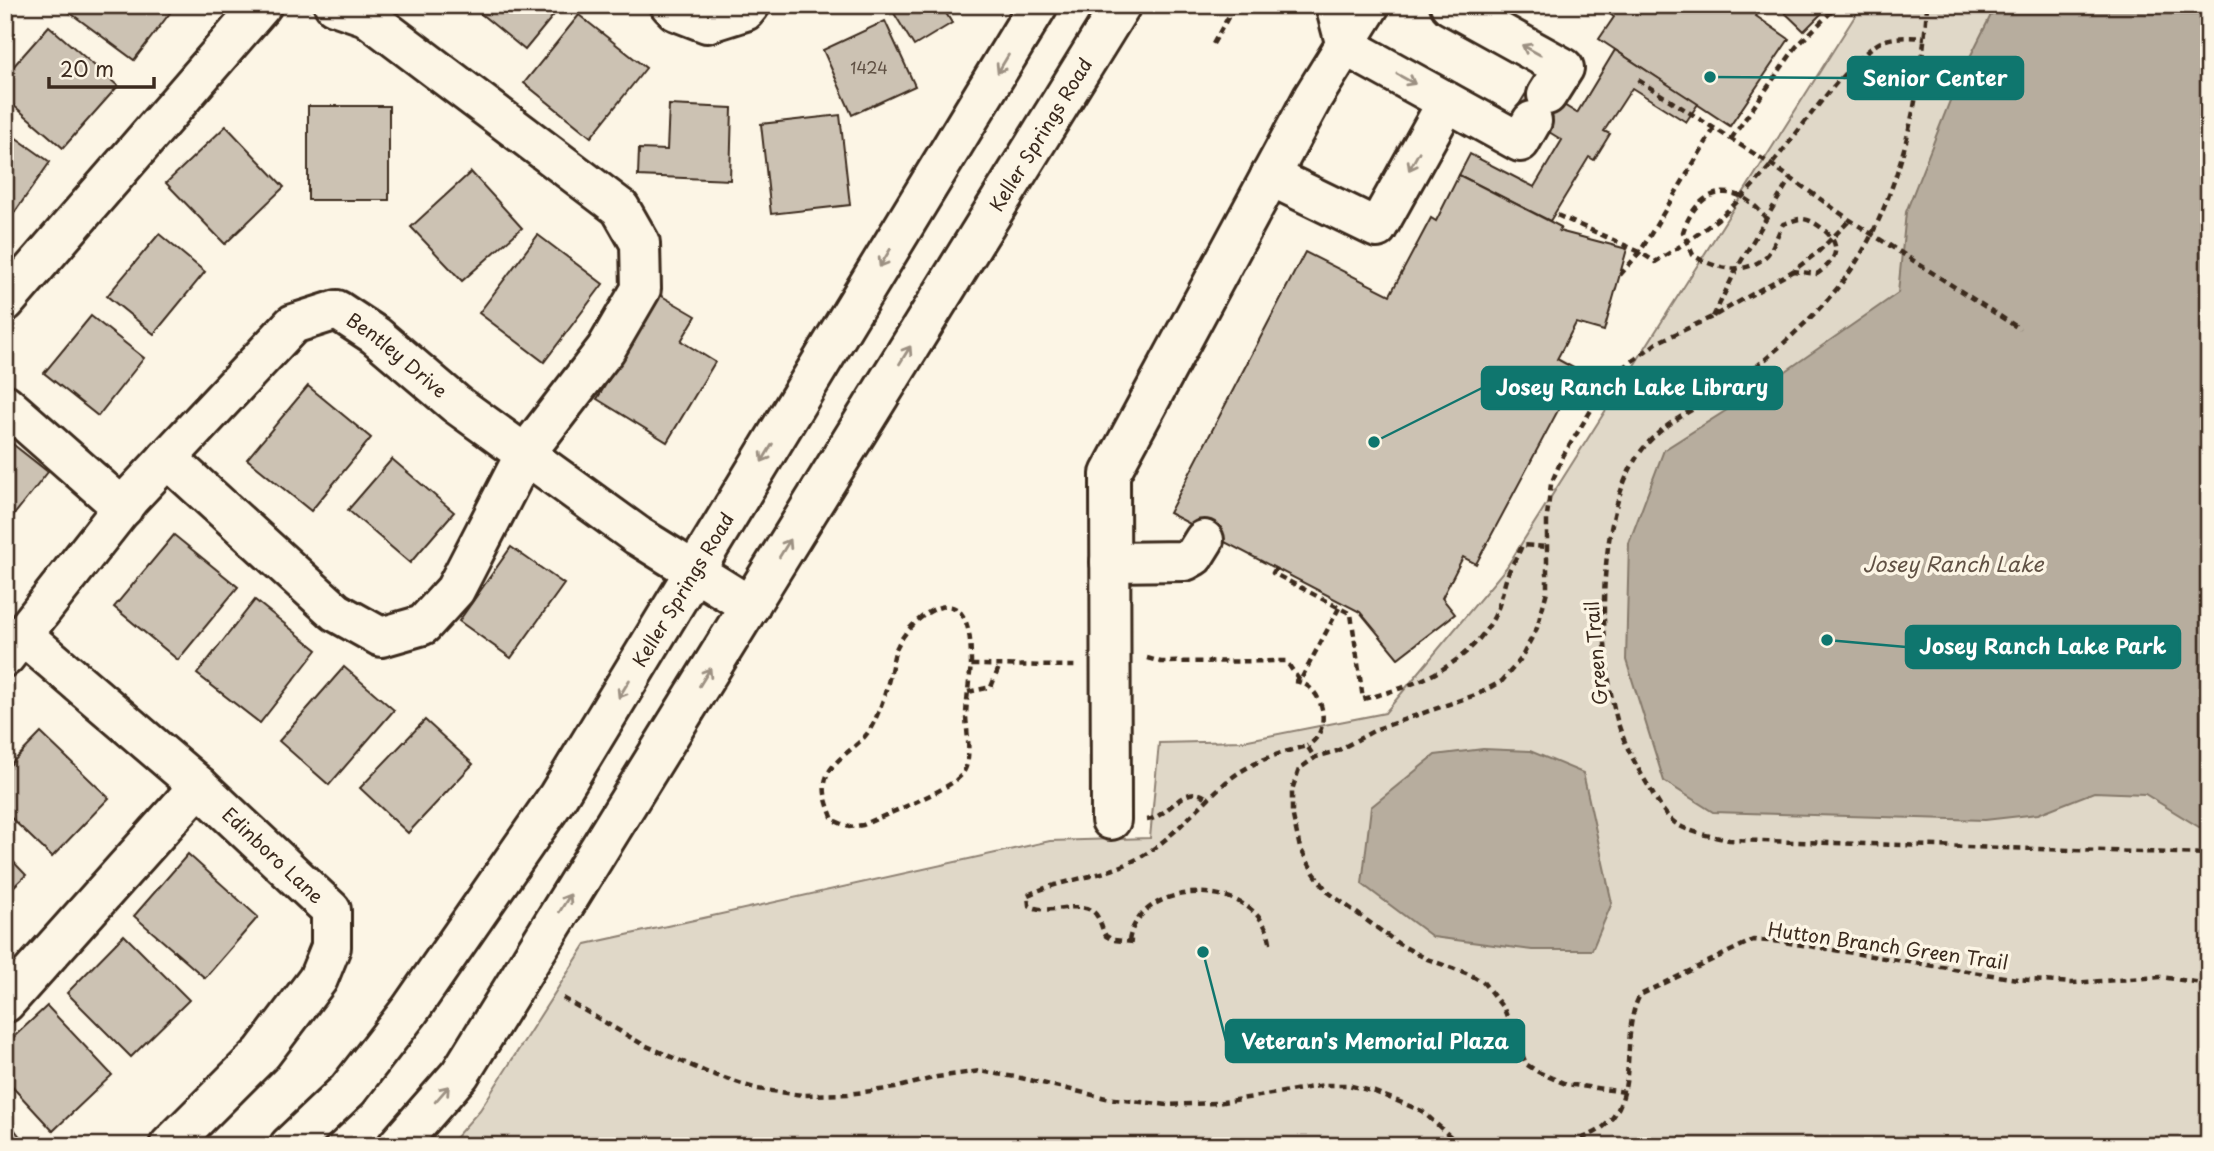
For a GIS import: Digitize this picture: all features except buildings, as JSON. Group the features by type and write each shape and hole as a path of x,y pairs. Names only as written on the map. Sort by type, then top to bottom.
{"main road":[{"path":"5,302 262,5"},
{"path":"167,458 336,612 381,637 423,625 455,590 525,454 606,349 641,289 640,243 620,208 366,16 334,5"},
{"path":"670,5 707,23 745,10 750,5"},
{"name":"Keller Springs Road","path":"289,1146 348,1090 410,1010 558,796 1038,5"},
{"name":"Keller Springs Road","path":"397,1146 460,1074 1121,5"},
{"path":"1335,5 1346,46 1520,142 1564,68 1450,5"},
{"path":"1111,820 1109,482 1112,468 1313,97 1370,5"},
{"path":"1270,176 1377,228 1447,102"},
{"name":"Bentley Drive","path":"14,646 122,508 293,324 337,310 375,335 456,404 638,536 750,606"},
{"path":"5,404 122,508"},
{"path":"1110,562 1185,561 1194,556 1203,540"},
{"name":"Edinboro Lane","path":"14,646 199,786 331,910 331,947 318,979 262,1053 169,1146"},
{"path":"5,1003 199,786"}],"path":[{"path":"1213,44 1235,5"},
{"path":"1731,139 1796,47 1838,5"},
{"name":"Green Trail","path":"1927,5 1920,75 1901,159 1889,197 1852,270 1794,333 1730,387 1673,421 1645,446 1626,479 1613,512 1604,617 1609,682 1616,718 1638,768 1660,806 1675,822 1695,831 1729,840 2209,854"},
{"path":"1557,215 1640,252 1655,262 1686,243 1742,197 1772,165 1834,85 1865,53 1883,41 1906,37 1925,38"},
{"path":"1638,80 1791,177 1872,235 2020,329"},
{"path":"1620,275 1640,252 1714,129"},
{"path":"1712,317 1737,268 1791,177"},
{"path":"1767,220 1758,206 1729,191 1714,194 1699,203 1689,214 1683,232 1693,255 1720,269 1737,268 1755,264 1769,253 1783,224 1800,219 1817,224 1832,236 1834,257 1828,266 1817,274 1793,271"},
{"path":"1625,1092 1566,1084 1526,1064 1504,1009 1483,982 1427,959 1399,944 1372,927 1328,892 1300,848 1292,811 1292,790 1299,769 1315,758 1336,751 1377,729 1478,694 1502,681 1520,660 1537,628 1546,591 1547,516 1551,484 1563,456 1601,394 1627,365 1658,342 1712,317 1793,271 1818,252 1850,220"},
{"path":"1276,568 1273,573 1351,614 1363,699 1418,683 1443,669 1479,640 1500,604 1510,569 1522,545 1548,547"},
{"path":"945,608 955,609 962,614 967,629 971,665 967,755 962,775 949,785 863,825 849,827 833,820 826,801 825,782 833,766 869,731 885,695 898,644 920,616 945,608"},
{"path":"1297,681 1339,608"},
{"path":"1144,656 1161,662 1286,661 1297,681 1308,684 1316,693 1322,714 1317,738 1307,746 1278,753 1249,767 1226,782 1172,834 1136,860 1117,869 1028,895 1029,905 1035,909 1074,907 1093,911 1106,936 1131,942 1133,924 1150,907 1171,897 1201,892 1225,897 1256,913 1268,932 1270,942 1266,942"},
{"path":"971,665 1063,666"},
{"path":"968,692 991,687 1000,665"},
{"path":"1307,746 1315,758"},
{"path":"1111,820 1153,819 1193,793 1199,793 1208,799"},
{"name":"Hutton Branch Green Trail","path":"1558,1146 1595,1133 1614,1115 1625,1092 1633,1008 1640,995 1753,940 1783,942 2017,979 2072,983 2161,977 2209,984"},
{"path":"564,998 642,1044 706,1072 757,1089 802,1095 848,1094 895,1088 937,1077 980,1071 1106,1098 1167,1105 1217,1103 1325,1085 1348,1086 1375,1092 1422,1111 1461,1146"}],"shaded area":[{"path":"1862,5 2209,5 2209,1146 448,1146 480,1110 586,944 1050,841 1150,838 1159,743 1243,741 1385,713 1506,568"}],"water":[{"name":"Josey Ranch Lake","path":"1996,5 2209,5 2209,827 2199,827 2145,794 2094,792 2038,814 1985,820 1713,812 1664,781 1626,660 1629,543 1664,450 1763,387 1898,293 1906,212 1957,83"},
{"path":"1483,749 1530,751 1583,773 1612,903 1592,950 1532,950 1433,937 1362,884 1371,807 1435,755"}],"place":[{"name":"Senior Center","path":"1710,77"},
{"name":"Josey Ranch Lake Library","path":"1374,442"},
{"name":"Josey Ranch Lake Park","path":"1827,640"},
{"name":"Veteran's Memorial Plaza","path":"1203,952"}]}
